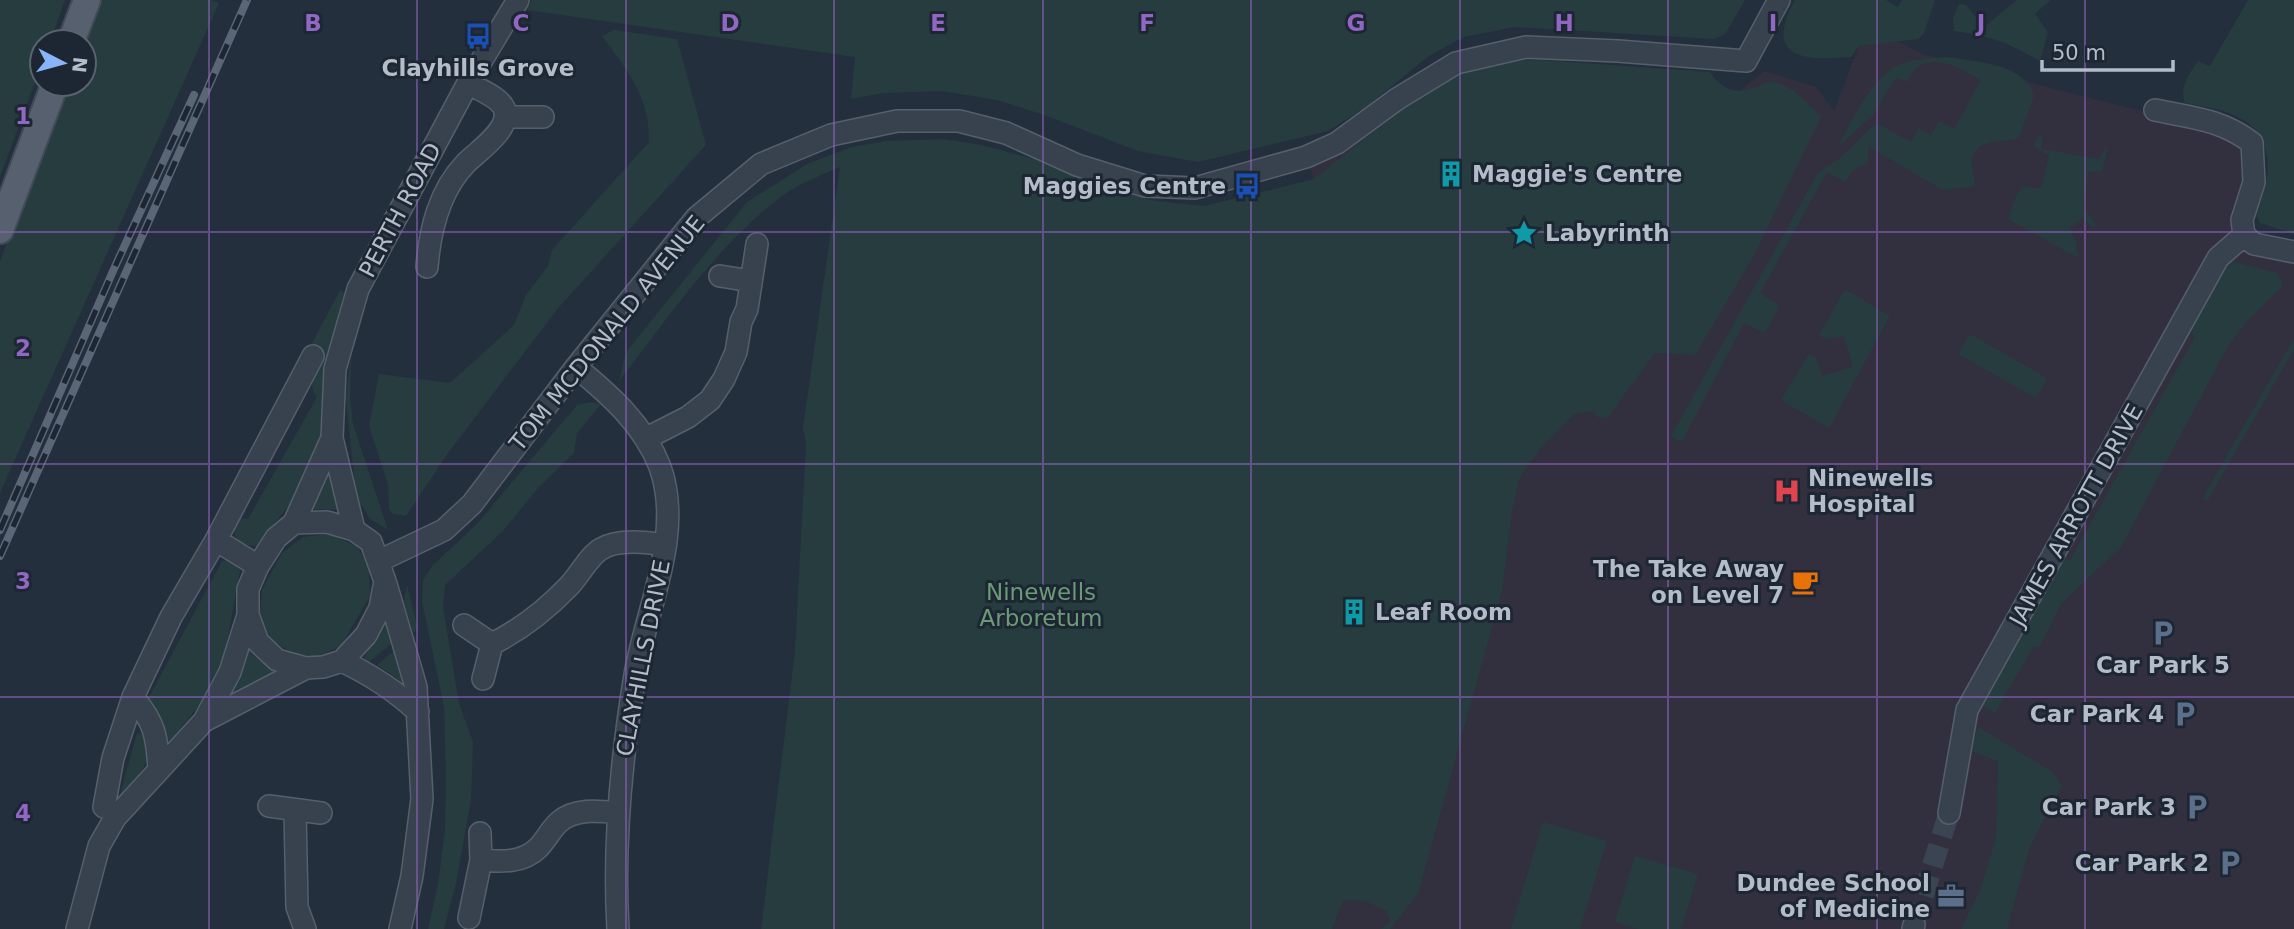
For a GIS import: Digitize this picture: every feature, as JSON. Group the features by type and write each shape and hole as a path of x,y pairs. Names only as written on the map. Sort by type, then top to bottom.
{"main road":[{"path":"76,28 87,0"},
{"path":"0,230 50,98"}],"street":[{"name":"PERTH ROAD","path":"400,929 412,876 422,799 416,687 371,542 354,530 332,438 335,369 358,289 468,83 518,0"},
{"name":"TOM MCDONALD AVENUE","path":"382,571 444,530 472,504 576,367 696,218 761,164 831,135 897,121 959,121 1006,133 1077,165 1145,186 1195,187 1306,157 1337,143 1397,99 1456,63 1525,47 1746,61 1779,0"},
{"path":"427,267 433,221 447,188 466,163 483,149 503,126 504,108 498,101 468,83"},
{"path":"2155,110 2216,123 2235,130 2252,143 2254,182 2242,220 2244,234 2254,244 2294,252"},
{"path":"505,117 542,117"},
{"name":"JAMES ARROTT DRIVE","path":"1950,813 1967,710 2218,258 2244,234"},
{"path":"647,438 688,417 710,400 724,379 736,352 757,244"},
{"path":"720,276 751,281"},
{"path":"104,807 113,758 133,697 171,617 216,540 313,356"},
{"name":"CLAYHILLS DRIVE","path":"576,367 611,396 647,438 661,469 668,507 664,545 635,672 623,754 615,875 618,929"},
{"name":"PERTH ROAD","path":"77,929 99,846 115,818 204,721 230,671 248,615 248,589 258,566 276,538 294,523 332,438"},
{"path":"294,523 327,522 354,530"},
{"path":"216,540 258,566"},
{"name":"CLAYHILLS DRIVE","path":"492,644 516,632 540,614 570,585 600,549 627,542 664,545"},
{"path":"382,571 380,608 366,635 342,660 396,691 418,712"},
{"path":"248,615 258,642 277,660 306,668"},
{"path":"464,625 492,644 484,679"},
{"name":"PERTH ROAD","path":"204,721 306,668 323,667 342,660"},
{"path":"133,697 149,716 157,742 159,770"},
{"path":"269,806 321,813"},
{"path":"295,810 297,907 305,929"},
{"path":"481,860 498,862 523,859 537,849 561,821 580,812 618,813"},
{"path":"469,918 481,860 480,833"}],"shaded area":[{"name":"Ninewells Hospital","path":"1891,38 1921,53 1952,63 2210,128 2252,143 2244,235 2294,252 2294,929 1332,929 1342,900 1314,179 1306,157 1456,63 1539,60 1710,72 1724,89 1739,92 1764,71 1816,87 1834,111 1859,46"}],"green space":[{"path":"0,0 65,0 55,28 28,28 29,98 0,177"},
{"path":"98,0 211,0 219,3 0,493 0,261 61,98 98,98 98,28 89,28"},
{"path":"532,0 1745,0 1725,34 1714,39 1514,27 1464,37 1430,55 1366,107 1328,131 1198,162 1138,151 997,100 942,91 883,93 851,99 855,57 527,10"},
{"path":"1795,0 1886,0 1898,7 1902,0 1935,0 1924,33 1918,39 1859,46 1851,57 1818,58 1793,52 1786,45 1786,19"},
{"path":"2017,0 2051,0 2035,14 2048,32 2040,61 1999,41 1954,31 1953,18 1959,4 1966,5 1984,27"},
{"path":"2248,0 2294,0 2294,234 2260,223 2255,212 2266,181 2268,164 2265,148 2253,127 2222,111 2185,103 2183,97 2184,86 2191,71 2198,61 2210,66"},
{"path":"614,30 677,39 706,145 559,307 448,453 406,516 393,514 389,509 388,484 369,426 379,374 450,383 514,325 526,295 548,266 552,250 649,142 646,111 641,98 628,73 602,36"},
{"path":"1948,57 2010,70 2029,85 2034,96 2019,137 1982,145 1976,150 1972,169 1975,186 1943,190 1868,146 1868,163 1858,167 1853,173 1853,169 1846,182 1827,172 1760,293 1780,306 1765,333 1744,323 1682,442 1671,436 1818,173 1841,157 1876,123 1911,142 1919,128 1931,135 1939,121 1954,129 1981,80 1951,65 1931,62 1914,71 1907,82 1895,79 1873,115 1838,147 1871,89 1889,71 1911,61"},
{"name":"Ninewells Arboretum","path":"1539,60 1710,72 1719,83 1736,91 1774,82 1797,94 1821,117 1753,257 1695,355 1655,353 1608,417 1599,418 1591,411 1574,414 1540,449 1519,479 1502,591 1418,894 1390,929 1380,929 1390,921 1387,911 1365,901 1343,900 1332,929 761,929 795,651 806,443 803,428 840,167 788,192 758,215 715,259 619,381 626,352 747,202 807,164 851,147 886,141 943,139 982,145 1033,159 1109,189 1156,201 1205,206 1314,179 1418,97 1460,73 1500,61"},
{"path":"2038,135 2043,135 2041,149 2099,159 2108,147 2102,171 2088,172 2084,209 2096,225 2094,228 2083,218 2070,228 2078,258 2008,219 2017,194 2025,186 2041,189 2049,155 2034,147"},
{"path":"2235,262 2277,273 2283,282 2281,287 2250,318 2228,346 2121,547 2061,604 2039,648 2033,647 1995,713 1982,705 2060,558 2070,560 2194,339 2192,328 2227,266"},
{"path":"1845,289 1890,316 1829,428 1781,400 1809,354 1816,358 1822,376 1853,367 1844,336 1825,339 1819,335"},
{"path":"340,290 344,293 326,363 322,430 311,465 292,502 256,546 246,545 237,539 232,526 237,518 248,519 317,397 312,381 319,350 311,345"},
{"path":"1970,334 2047,378 2036,398 1958,354"},
{"path":"2294,338 2294,349 2208,500 2202,499"},
{"path":"351,355 350,396 353,424 388,530 370,519 356,496 346,398"},
{"path":"590,402 601,404 577,433 574,453 538,488 503,531 445,585 443,607 459,703 473,742 471,800 456,883 444,929 428,929 438,884 445,831 446,777 444,707 422,601 423,580 433,565 477,524 577,405"},
{"path":"330,459 341,510 308,509"},
{"path":"330,534 358,547 369,569 370,596 341,646 316,657 291,653 271,639 260,616 262,590 282,553 303,537"},
{"path":"222,561 232,561 240,570 225,654 204,699 166,746 148,699"},
{"path":"407,585 418,630 413,632 404,602"},
{"path":"390,614 397,639 369,662 363,660"},
{"path":"400,646 411,695 397,678 377,665"},
{"path":"248,650 276,674 228,697"},
{"path":"1978,727 2051,771 2062,786 2030,846 2007,929 1961,929 1981,889 1996,837 1998,761 1971,751"},
{"path":"137,733 150,736 146,763 119,798"},
{"path":"1543,822 1607,841 1580,929 1511,929"},
{"path":"1635,856 1698,874 1681,929 1638,929 1615,922"}],"tunnel":[{"path":"1914,925 1949,813"}],"railway":[{"path":"0,556 247,0"},
{"path":"0,530 113,271 194,95"}],"place":[{"name":"Clayhills Grove","path":"478,36"},
{"name":"Maggie's Centre","path":"1451,174"},
{"name":"Maggies Centre","path":"1247,186"},
{"name":"Labyrinth","path":"1524,233"},
{"name":"Ninewells Hospital","path":"1787,491"},
{"name":"The Take Away on Level 7","path":"1805,582"},
{"name":"Leaf Room","path":"1354,612"},
{"name":"Car Park 5","path":"2163,633"},
{"name":"Car Park 4","path":"2185,714"},
{"name":"Car Park 3","path":"2197,807"},
{"name":"Car Park 2","path":"2230,863"},
{"name":"Dundee School of Medicine","path":"1951,896"}]}
